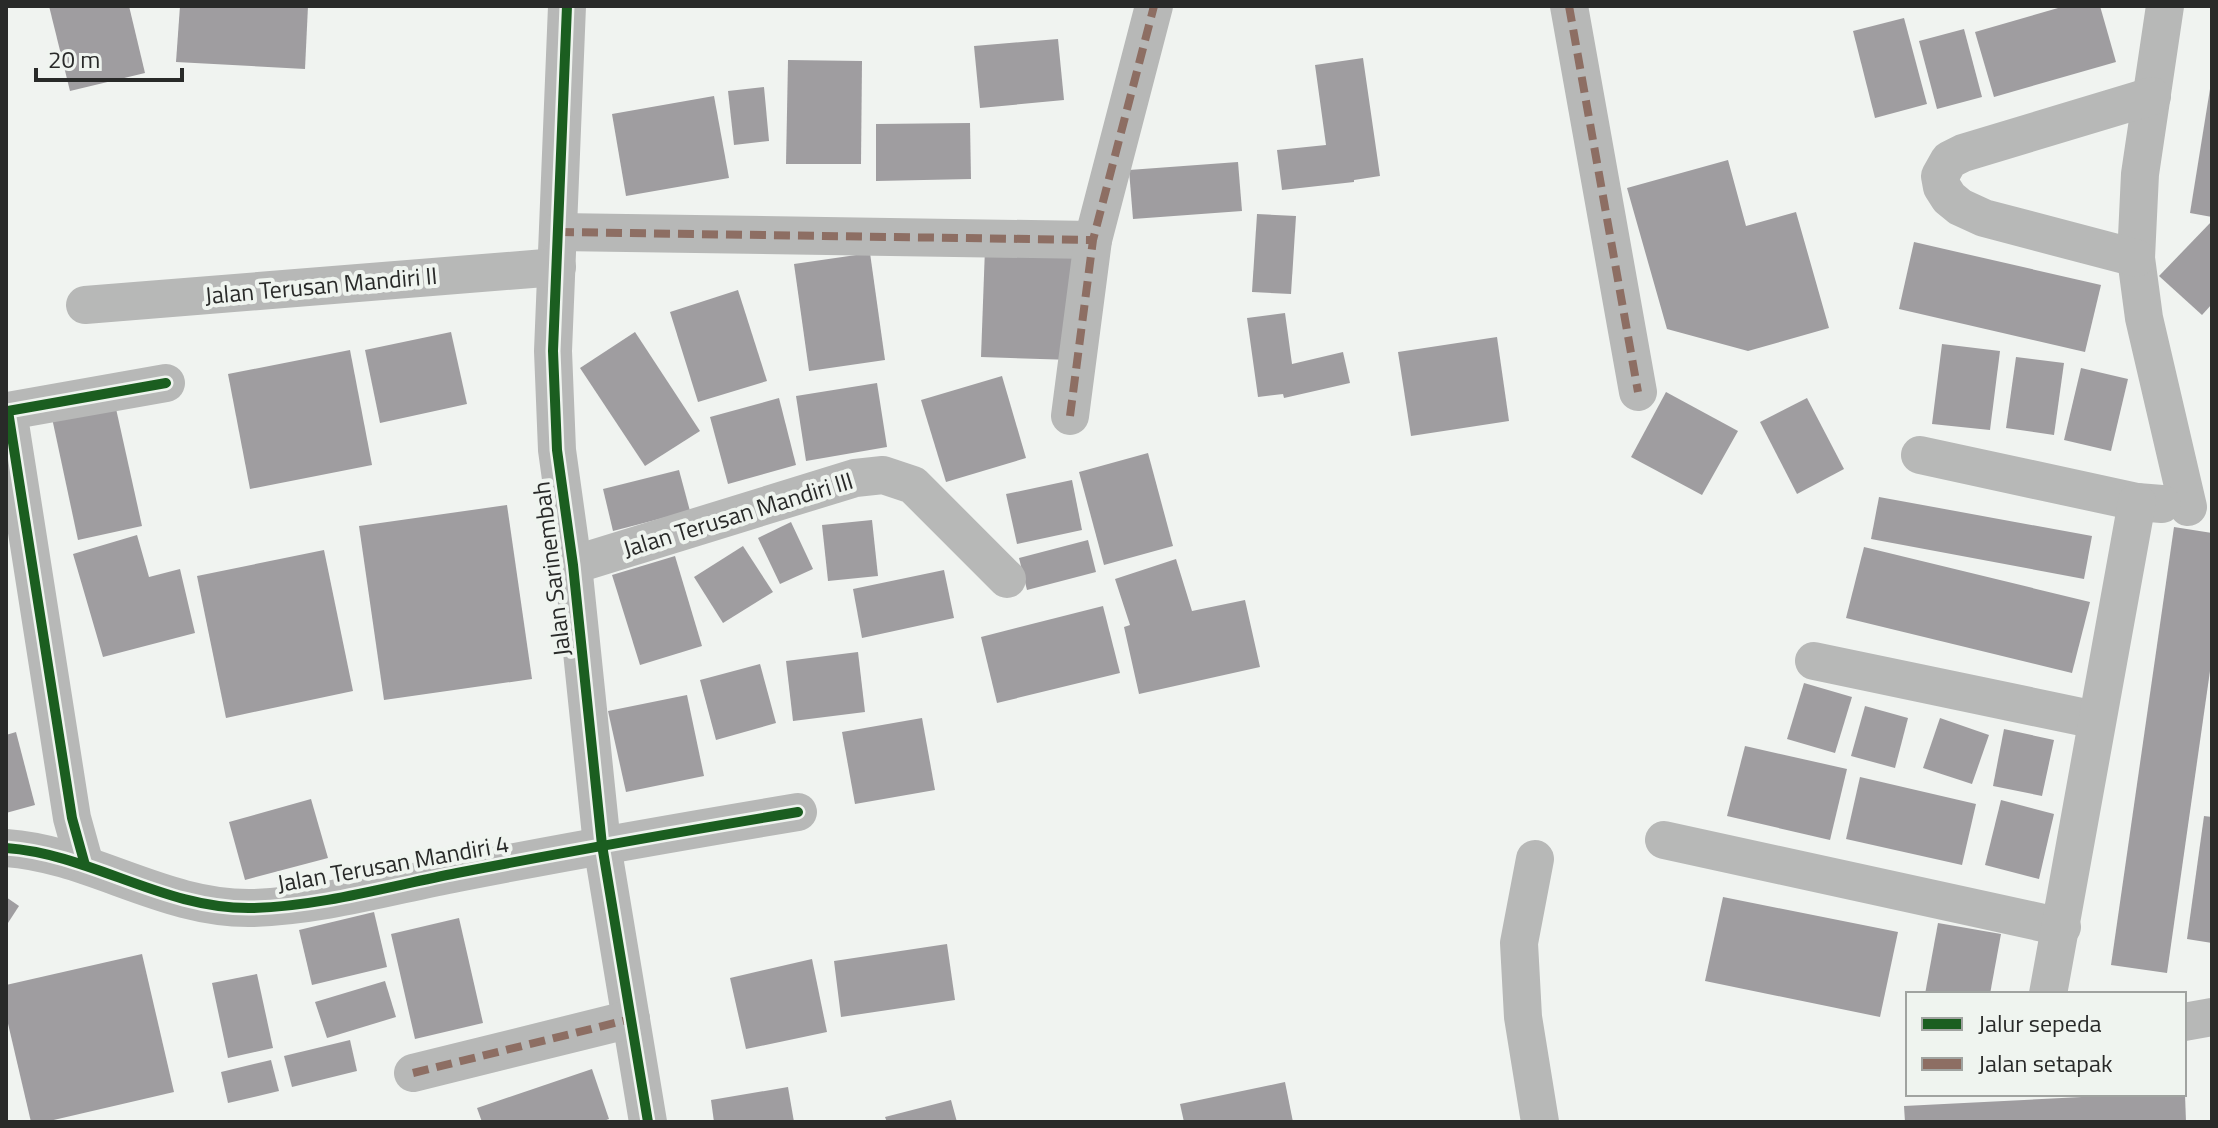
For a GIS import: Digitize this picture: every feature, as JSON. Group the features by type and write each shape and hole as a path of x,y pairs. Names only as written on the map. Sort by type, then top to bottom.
{"street":[{"name":"Jalan Sarinembah","path":"567,6 553,351 557,450 573,565 602,845 648,1122"},
{"path":"1070,416 1093,240 1154,6"},
{"path":"1569,6 1638,392"},
{"path":"1920,455 2137,502 2200,509 2144,318 2136,258 2140,174 2165,6"},
{"path":"2136,258 1972,212 1949,198 1940,176 1949,160 1963,153 2152,96"},
{"name":"Jalan Terusan Mandiri II","path":"85,305 558,249 1093,240"},
{"path":"85,865 72,818 8,411 166,383"},
{"name":"Jalan Terusan Mandiri III","path":"573,565 855,478 883,475 913,485 1007,579"},
{"path":"2048,992 2137,502"},
{"path":"1814,661 2096,720"},
{"name":"Jalan Terusan Mandiri 4","path":"6,848 85,865 132,884 185,900 252,908 305,903 602,845 798,812"},
{"path":"1664,840 2062,927"},
{"path":"1535,859 1519,943 1523,1017 1540,1122"},
{"path":"2186,1022 2212,1017"},
{"path":"413,1073 631,1019"}],"building":[{"path":"49,6 129,6 145,73 70,91"},
{"path":"180,6 308,6 305,69 176,62"},
{"path":"2065,6 2100,6 2116,62 1994,97 1975,32"},
{"path":"1904,18 1927,104 1875,118 1853,31"},
{"path":"1964,29 1982,97 1937,109 1919,41"},
{"path":"1058,39 1064,100 980,108 974,46"},
{"path":"1363,58 1380,176 1282,190 1277,150 1326,145 1315,65"},
{"path":"788,60 862,61 861,164 786,164"},
{"path":"764,87 769,141 734,145 728,91"},
{"path":"2212,89 2212,217 2190,213"},
{"path":"714,96 729,178 626,196 612,114"},
{"path":"970,123 971,179 876,181 876,124"},
{"path":"1728,160 1746,226 1796,212 1829,328 1748,351 1667,329 1627,188"},
{"path":"1238,162 1242,211 1133,219 1129,170"},
{"path":"1257,214 1296,216 1291,294 1252,292"},
{"path":"2212,221 2212,304 2202,315 2159,276"},
{"path":"1914,242 2101,285 2085,352 1899,309"},
{"path":"985,248 1077,250 1073,360 981,357"},
{"path":"870,253 885,360 809,371 794,264"},
{"path":"738,290 767,381 698,402 670,312"},
{"path":"1285,313 1292,364 1343,352 1350,383 1284,398 1283,394 1258,397 1247,318"},
{"path":"451,332 467,404 380,423 365,350"},
{"path":"635,332 700,431 645,466 580,368"},
{"path":"1497,337 1509,421 1411,436 1398,352"},
{"path":"1942,344 2000,351 1990,430 1932,424"},
{"path":"350,350 372,465 250,489 228,374"},
{"path":"2016,357 2064,363 2054,435 2006,428"},
{"path":"2081,368 2128,379 2111,451 2064,440"},
{"path":"1002,376 1026,458 946,482 921,400"},
{"path":"877,383 887,447 806,461 796,396"},
{"path":"1666,392 1738,431 1702,495 1631,457"},
{"path":"779,398 796,465 728,484 710,417"},
{"path":"1807,398 1844,469 1797,494 1760,422"},
{"path":"115,404 142,526 78,540 52,418"},
{"path":"1148,453 1173,546 1104,565 1079,472"},
{"path":"679,470 690,511 613,531 603,489"},
{"path":"1072,480 1082,530 1017,544 1006,494"},
{"path":"1879,497 2092,536 2084,579 1871,539"},
{"path":"507,505 532,679 384,700 359,526"},
{"path":"872,520 878,576 828,581 822,525"},
{"path":"791,522 813,569 780,584 758,538"},
{"path":"2174,527 2212,533 2212,657 2167,973 2111,965"},
{"path":"137,535 149,577 180,569 195,633 103,657 73,554"},
{"path":"1088,540 1096,572 1027,590 1019,558"},
{"path":"743,546 773,592 723,623 694,577"},
{"path":"1864,547 2090,602 2072,673 1846,618"},
{"path":"324,550 353,691 226,718 197,576"},
{"path":"675,556 702,646 640,665 612,575"},
{"path":"1176,559 1192,611 1245,600 1260,667 1139,694 1124,627 1130,625 1115,579"},
{"path":"944,570 954,618 862,638 853,589"},
{"path":"1103,606 1120,673 997,703 981,637"},
{"path":"858,652 865,712 793,721 786,661"},
{"path":"760,664 776,723 716,740 700,680"},
{"path":"1804,683 1852,697 1835,753 1787,739"},
{"path":"687,695 704,776 626,792 608,711"},
{"path":"1865,706 1908,718 1895,768 1851,756"},
{"path":"922,718 935,790 855,804 842,732"},
{"path":"1940,718 1989,735 1972,784 1923,768"},
{"path":"2004,729 2054,740 2042,796 1993,786"},
{"path":"16,732 35,805 6,813 6,735"},
{"path":"1745,746 1847,769 1830,840 1727,816"},
{"path":"1860,777 1976,804 1962,865 1846,839"},
{"path":"311,799 328,858 245,880 229,822"},
{"path":"2001,800 2054,814 2039,879 1985,865"},
{"path":"2204,816 2212,817 2212,943 2187,939"},
{"path":"6,897 19,906 6,926"},
{"path":"1723,897 1898,932 1880,1017 1705,981"},
{"path":"374,912 387,967 312,985 299,930"},
{"path":"459,918 483,1023 415,1039 391,934"},
{"path":"1938,923 2001,934 1990,992 1925,992"},
{"path":"947,944 955,1000 841,1017 834,961"},
{"path":"142,954 174,1092 45,1122 31,1122 6,1015 6,985"},
{"path":"812,959 827,1032 746,1049 730,978"},
{"path":"257,974 273,1048 228,1058 212,983"},
{"path":"385,981 396,1017 327,1038 315,1002"},
{"path":"350,1040 357,1071 292,1087 284,1056"},
{"path":"271,1060 279,1091 228,1103 221,1072"},
{"path":"592,1069 609,1119 601,1122 482,1122 477,1108"},
{"path":"1285,1082 1293,1122 1184,1122 1180,1104"},
{"path":"788,1087 794,1122 714,1122 711,1100"},
{"path":"2102,1096 2185,1096 2186,1122 1905,1122 1904,1106"},
{"path":"951,1100 957,1122 887,1122 885,1117"}],"marked path":[{"path":"1070,416 1093,240 1154,6"},
{"path":"1569,6 1638,392"},
{"path":"558,232 1093,240"},
{"path":"413,1073 631,1019"}],"cycle path":[{"path":"567,6 553,351 557,450 573,565 602,845 648,1122"},
{"path":"85,865 72,818 8,411 166,383"},
{"path":"6,848 68,860 189,900 253,908 330,899 542,857 798,812"}]}
